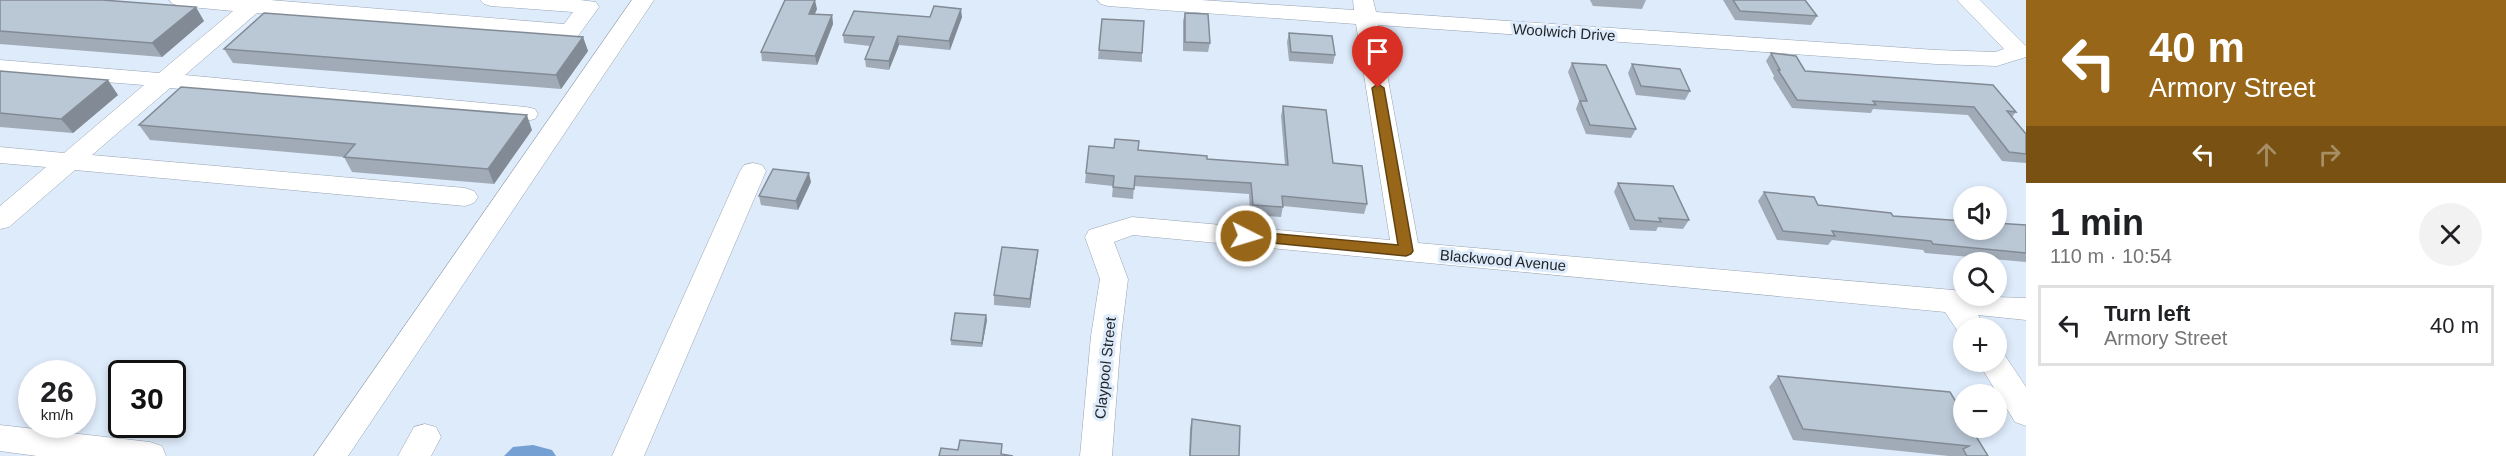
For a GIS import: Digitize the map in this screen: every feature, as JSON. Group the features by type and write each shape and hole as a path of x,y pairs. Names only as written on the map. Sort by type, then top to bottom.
{"street":[{"path":"180,0 255,3 570,31 588,7 491,0"},
{"path":"330,456 643,0"},
{"name":"Woolwich Drive","path":"1108,0 1364,9 1936,57 1997,59 2019,52 1968,0"},
{"path":"0,219 255,3"},
{"path":"1364,9 1406,251"},
{"path":"0,67 526,114"},
{"path":"0,155 465,197"},
{"path":"628,456 753,171"},
{"name":"Blackwood Avenue","path":"1114,279 1099,237 1132,226 1953,301"},
{"name":"Claypool Street","path":"1096,456 1106,336 1112,307 1114,279"},
{"name":"Blackwood Avenue","path":"1999,306 2026,309"},
{"path":"1999,372 2026,413"},
{"path":"0,438 150,456"}],"water":[{"path":"533,445 552,450 556,456 504,456 513,447"}],"building":[{"path":"0,0 102,0 196,7 152,43 0,31"},
{"path":"785,0 815,0 809,14 832,15 815,56 761,52"},
{"path":"1733,0 1805,0 1817,16 1740,11"},
{"path":"934,6 961,9 949,41 898,36 889,61 865,59 874,37 843,35 854,11 930,17"},
{"path":"264,13 583,37 556,75 224,49"},
{"path":"1185,13 1208,14 1210,43 1185,42"},
{"path":"1102,19 1144,21 1142,53 1099,50"},
{"path":"1289,33 1332,36 1335,55 1291,52"},
{"path":"1771,53 1796,56 1805,71 1993,85 2016,112 2007,111 2026,134 2026,154 2009,152 1974,107 1873,101 1876,105 1797,100 1778,70 1780,70"},
{"path":"1572,63 1606,65 1636,129 1590,125 1580,101 1587,101"},
{"path":"1632,64 1680,69 1690,91 1641,86"},
{"path":"0,71 108,80 61,119 0,113"},
{"path":"181,87 527,115 488,169 344,157 355,144 139,125"},
{"path":"1283,106 1326,110 1333,163 1362,166 1367,204 1282,196 1283,207 1253,205 1251,183 1135,176 1134,189 1113,187 1114,176 1086,173 1089,146 1114,148 1115,139 1139,141 1138,150 1207,156 1207,159 1288,165"},
{"path":"773,169 809,173 796,201 759,196"},
{"path":"1618,183 1673,186 1689,220 1659,218 1661,222 1635,220"},
{"path":"1764,192 1814,197 1818,205 1891,213 1893,216 1953,220 1953,240 2007,240 2007,224 2026,225 2026,253 1832,231 1835,236 1783,231"},
{"path":"1002,247 1038,250 1030,299 994,295"},
{"path":"955,313 986,315 982,343 951,340"},
{"path":"1778,376 1950,392 1953,397 1953,438 1977,438 1988,456 1967,456 1963,449 1969,446 1803,429"},
{"path":"1192,419 1240,426 1239,456 1190,456"},
{"path":"960,440 1002,444 1001,454 1013,456 939,456 941,448 958,450"}],"route":[{"path":"1246,236 1406,251 1378,88"}]}
